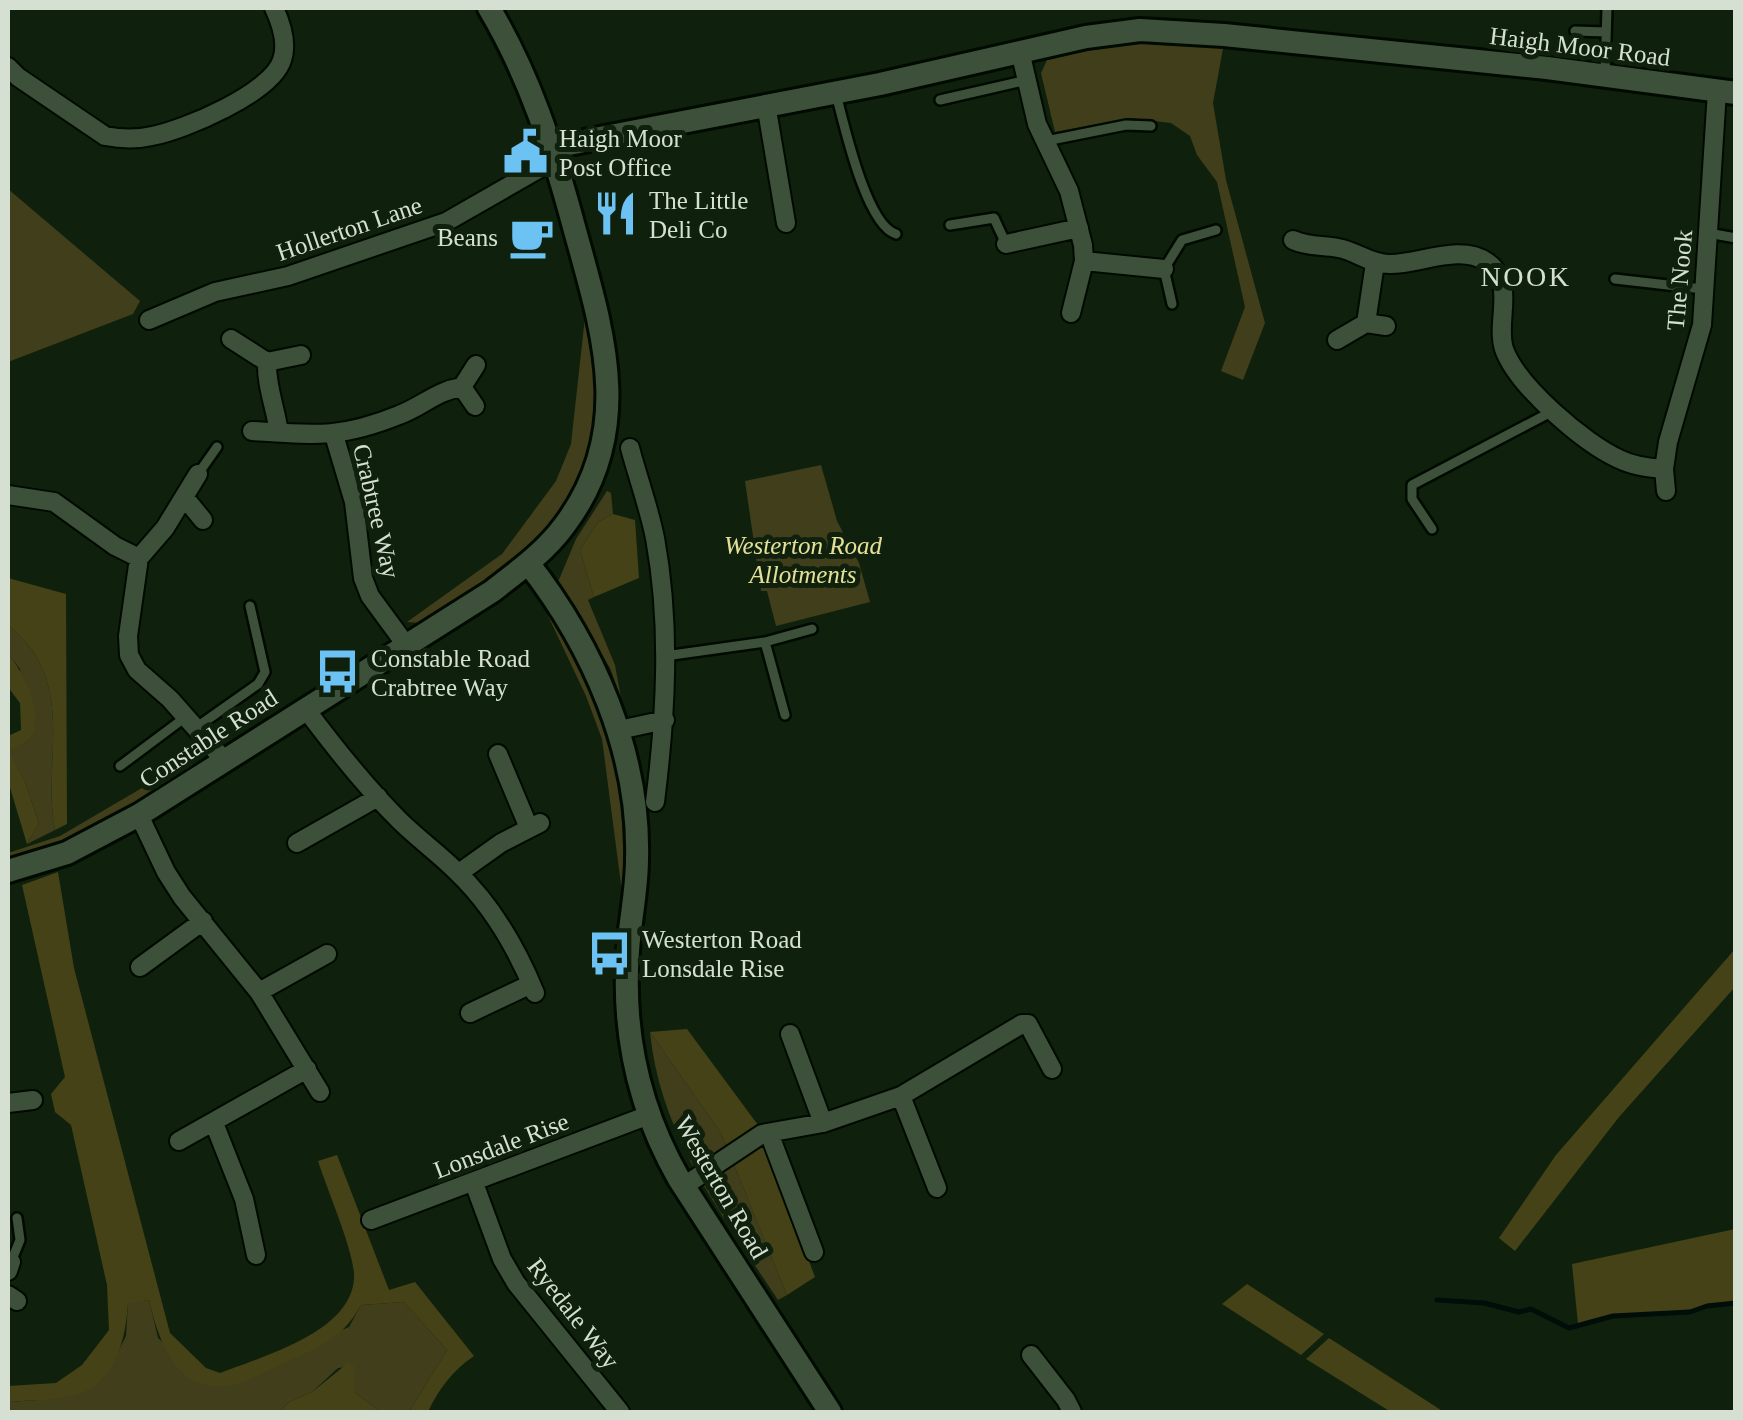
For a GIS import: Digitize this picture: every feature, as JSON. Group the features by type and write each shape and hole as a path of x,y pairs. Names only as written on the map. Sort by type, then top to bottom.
{"street":[{"path":"8,67 18,78 105,136 122,140 157,135 248,97 277,72 284,58 284,41 274,8"},
{"path":"488,8 519,61 554,153 606,350 607,421 592,475 565,525 528,563"},
{"name":"Haigh Moor Road","path":"554,153 766,104 1100,34 1140,30 1604,74 1726,92"},
{"path":"1020,51 1037,124 1069,191 1079,228 1084,261 1072,314"},
{"name":"The Nook","path":"1666,490 1664,469 1702,325 1708,233 1726,92"},
{"path":"766,104 786,224"},
{"name":"Hollerton Lane","path":"149,320 214,292 249,287 317,268 446,222 554,153"},
{"path":"1006,244 1079,228"},
{"path":"1293,240 1305,246 1350,251 1375,263 1405,263 1442,256 1485,260 1502,284 1502,338 1510,362 1574,430 1620,460 1644,468 1664,469"},
{"path":"1084,261 1164,269"},
{"path":"1337,340 1376,324 1375,263"},
{"path":"231,339 267,362 301,354"},
{"path":"267,362 268,387 280,433"},
{"path":"462,387 476,364"},
{"path":"252,431 334,435 411,410 441,390 462,387"},
{"path":"462,387 475,406"},
{"name":"Crabtree Way","path":"334,435 354,502 363,578 370,596 406,646"},
{"path":"630,448 654,536 663,596 666,720 655,802"},
{"path":"198,474 185,498 173,510 166,528 138,558 129,655 137,670 192,722 223,759"},
{"path":"8,496 54,502 138,558"},
{"path":"185,498 202,520"},
{"name":"Constable Road","path":"8,871 66,853 139,815 491,592 528,563"},
{"name":"Westerton Road","path":"528,563 554,596 602,687 619,730 634,804 638,858 628,950 630,1044 661,1148 830,1412"},
{"path":"305,708 399,821 458,873 505,934 533,988 470,1013"},
{"path":"619,730 666,720"},
{"path":"458,873 481,855 534,826 498,754"},
{"path":"298,843 378,797"},
{"path":"139,815 166,872 259,992 320,1092"},
{"path":"140,967 203,921"},
{"path":"259,992 327,954"},
{"path":"684,1186 769,1132 823,1123 901,1096 1022,1024 1028,1024 1052,1068"},
{"path":"790,1034 823,1123"},
{"path":"179,1141 307,1069"},
{"path":"901,1096 936,1188"},
{"path":"8,1103 33,1100"},
{"name":"Lonsdale Rise","path":"371,1220 649,1114"},
{"path":"214,1123 244,1199 256,1256"},
{"path":"769,1132 814,1252"},
{"name":"Ryedale Way","path":"474,1183 502,1259 516,1283 620,1412"},
{"path":"1031,1355 1072,1412"}],"lane":[{"path":"1604,74 1607,8"},
{"path":"1574,32 1606,32"},
{"path":"940,100 1027,80"},
{"path":"835,92 859,176 880,223 888,233 896,234"},
{"path":"1046,141 1126,125 1151,126"},
{"path":"950,225 994,218 1006,244"},
{"path":"1172,304 1164,269 1182,240 1216,230"},
{"path":"1708,233 1736,238"},
{"path":"1615,279 1703,289"},
{"path":"1432,529 1412,498 1412,484 1554,411"},
{"path":"198,474 217,447"},
{"path":"120,766 258,684 265,672 250,606"},
{"path":"664,656 765,642 812,628"},
{"path":"765,642 785,715"},
{"path":"9,1266 20,1240 17,1218"}],"green space":[{"path":"1140,38 1224,43 1213,103 1226,180 1265,323 1243,380 1221,371 1245,307 1217,182 1197,155 1190,136 1171,123 1130,118 1055,132 1041,73 1047,60"},
{"path":"8,189 140,301 133,314 8,362"},
{"path":"585,317 598,400 588,453 576,484 542,533 521,554 420,623 407,622 502,554 556,481 571,444"},
{"name":"Westerton Road Allotments","path":"821,465 837,521 859,563 870,602 776,626 767,591 761,591 745,481"},
{"path":"607,491 611,493 613,514 598,522 580,550 594,597 588,600 615,665 621,698 610,668 558,582 576,539"},
{"path":"542,603 582,673 608,741 621,812 622,892 602,739"},
{"path":"8,624 31,649 44,674 53,717 55,830 27,844 39,823 25,782 8,752 28,740 20,669 8,653"},
{"path":"200,754 190,769 144,801 8,862 8,853 60,836"},
{"path":"650,1032 721,1133 787,1295 778,1300 716,1206 680,1140 656,1070"},
{"path":"149,1300 158,1338 211,1386 349,1327 361,1305 404,1302 447,1350 409,1412 381,1412 354,1392 354,1366 338,1368 312,1392 289,1402 279,1412 8,1412 8,1402 39,1400 110,1368 126,1336 128,1302"}],"shaded area":[{"path":"613,514 635,520 639,578 594,597 580,550 598,522"},
{"path":"8,578 66,594 67,824 55,830 50,695 34,653 8,624"},
{"path":"8,653 24,679 35,711 32,735 9,752 25,782 39,823 27,844 8,781 8,736 21,730 20,703 8,687"},
{"path":"58,872 74,968 170,1333 206,1368 220,1373 304,1338 340,1311 351,1293 354,1273 318,1161 337,1155 389,1290 415,1282 474,1356 447,1381 428,1412 409,1412 447,1350 404,1302 361,1305 346,1327 317,1348 244,1381 212,1386 184,1374 173,1362 158,1333 149,1300 128,1303 118,1353 97,1384 68,1397 8,1402 8,1386 56,1383 82,1365 109,1330 107,1285 71,1125 55,1112 51,1094 65,1077 22,885"},
{"path":"1735,949 1735,987 1619,1117 1515,1251 1499,1238 1556,1155"},
{"path":"687,1029 758,1125 815,1277 787,1295 721,1133 650,1032"},
{"path":"1735,1229 1735,1303 1690,1312 1613,1316 1578,1324 1572,1264"},
{"path":"1247,1284 1324,1334 1301,1355 1222,1304"},
{"path":"1329,1338 1444,1412 1391,1412 1306,1359"},
{"path":"348,1363 354,1366 354,1392 381,1412 279,1412 289,1402 312,1392"}],"waterway":[{"path":"1437,1300 1484,1303 1519,1312 1531,1309 1569,1328 1613,1316 1690,1312 1736,1303"}],"place":[{"name":"Haigh Moor Post Office","path":"526,152"},
{"name":"The Little Deli Co","path":"616,214"},
{"name":"Beans","path":"531,237"},
{"name":"Constable Road Crabtree Way","path":"338,672"},
{"name":"Westerton Road Lonsdale Rise","path":"609,953"}],"district":[{"name":"NOOK","path":"1526,276"}]}
